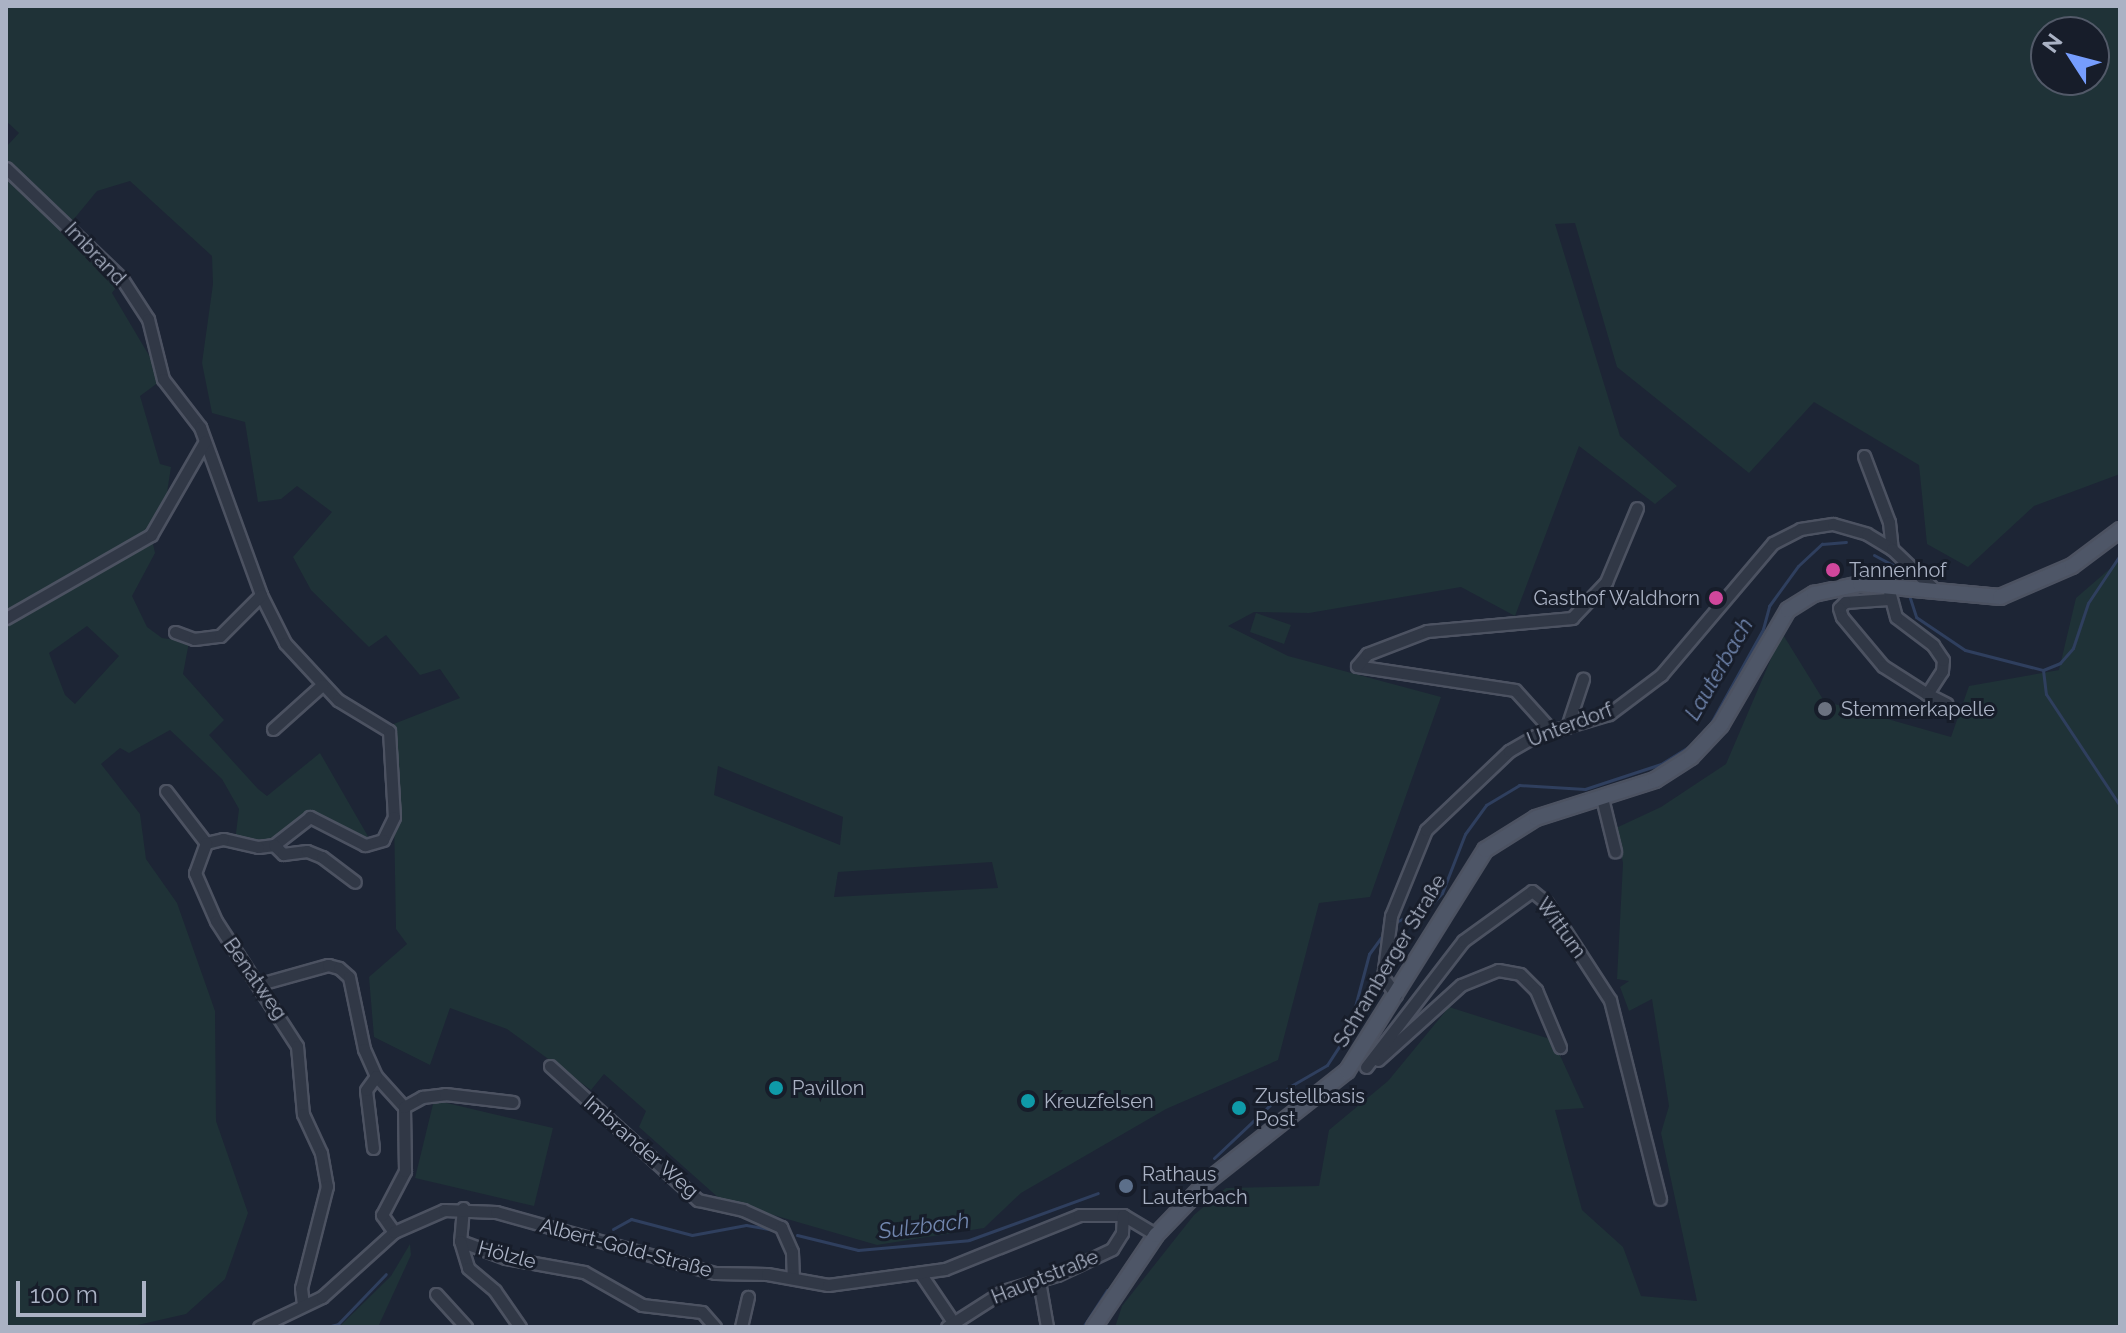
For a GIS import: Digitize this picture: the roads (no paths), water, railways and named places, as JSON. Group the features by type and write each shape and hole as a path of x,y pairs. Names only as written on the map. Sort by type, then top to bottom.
{"main road":[{"name":"Schramberger Straße","path":"1094,1327 1156,1235 1235,1156 1347,1071 1396,995 1451,897 1485,850 1536,818 1655,780 1709,740 1788,610 1838,587 2000,597 2072,566 2120,530"}],"street":[{"name":"Imbrand","path":"6,168 122,279 148,319 163,379 205,441 261,595 285,643 322,685 348,708 389,731 394,823 383,840 365,845 310,817 274,845"},
{"path":"6,618 151,535 205,441"},
{"path":"1864,456 1889,522 1892,549"},
{"path":"1552,731 1515,690 1357,666 1367,654 1427,631 1572,618 1606,582 1637,508"},
{"name":"Unterdorf","path":"1396,995 1383,977 1390,920 1426,830 1495,761 1552,731 1609,714 1669,669 1773,543 1800,529 1833,524 1867,534 1892,549 1938,593"},
{"path":"1927,694 1942,671 1943,660 1933,645 1896,617 1892,591 1845,602 1839,608 1842,617 1883,666 1927,694 1947,704"},
{"path":"175,632 194,639 220,636 261,595"},
{"path":"1567,727 1583,679"},
{"path":"273,729 322,685"},
{"path":"166,791 206,843 223,839 258,847 274,845 283,854 307,851 322,857 355,882"},
{"path":"1602,798 1615,851"},
{"name":"Benatweg","path":"206,843 195,873 202,892 230,948 260,984 297,1046 303,1114 321,1153 327,1186 301,1288 303,1305"},
{"name":"Wittum","path":"1366,1067 1463,941 1532,891 1547,903 1610,1000 1660,1199"},
{"path":"260,984 328,965 339,968 352,986 364,1049 376,1076 404,1107 405,1171 382,1215 394,1232"},
{"path":"1347,1071 1366,1067 1461,985 1498,970 1520,974 1536,990 1560,1047"},
{"name":"Imbrander Weg","path":"550,1066 698,1200 743,1210 781,1227 792,1252 793,1278"},
{"path":"373,1148 366,1090 376,1076"},
{"path":"404,1107 422,1097 445,1094 513,1102"},
{"path":"259,1327 342,1283 394,1232 418,1218 463,1208"},
{"name":"Albert-Gold-Straße","path":"463,1208 496,1212 715,1273 838,1284 920,1273 962,1263 1061,1219 1123,1215"},
{"name":"Hölzle","path":"463,1208 460,1241 506,1258 584,1272 642,1305 702,1312 715,1327"},
{"path":"1123,1215 1156,1235"},
{"name":"Hauptstraße","path":"950,1324 1003,1291 1039,1281 1112,1249 1122,1233 1123,1215"},
{"path":"460,1241 468,1268 495,1291 520,1327"},
{"path":"920,1273 950,1324"},
{"path":"1039,1281 1047,1327"},
{"path":"436,1294 466,1327"},
{"path":"741,1327 748,1297"}],"waterway":[{"name":"Lauterbach","path":"1394,923 1432,904 1442,893 1465,834 1486,805 1519,785 1585,789 1661,764 1691,745 1711,723 1763,629 1769,606 1798,566 1822,544 1846,542"},
{"name":"Lauterbach","path":"1874,555 1904,571 1909,583"},
{"name":"Lauterbach","path":"1909,595 1916,617 1965,650 2043,670 2060,663 2073,648 2088,603 2120,555"},
{"path":"2043,670 2046,694 2120,806"},
{"name":"Lauterbach","path":"1214,1158 1289,1087 1327,1065 1348,1033 1369,954 1386,931"},
{"name":"Sulzbach","path":"797,1235 858,1250 969,1240 1098,1193"},
{"name":"Sulzbach","path":"613,1229 631,1219 692,1235 746,1225 773,1230"},
{"name":"Sulzbach","path":"327,1327 338,1324 386,1274"},
{"name":"Lauterbach","path":"1083,1327 1107,1290"}],"place":[{"name":"Tannenhof","path":"1833,570"},
{"name":"Gasthof Waldhorn","path":"1716,598"},
{"name":"Stemmerkapelle","path":"1825,709"},
{"name":"Pavillon","path":"776,1088"},
{"name":"Kreuzfelsen","path":"1028,1101"},
{"name":"Zustellbasis Post","path":"1239,1108"},
{"name":"Rathaus Lauterbach","path":"1126,1186"}]}
